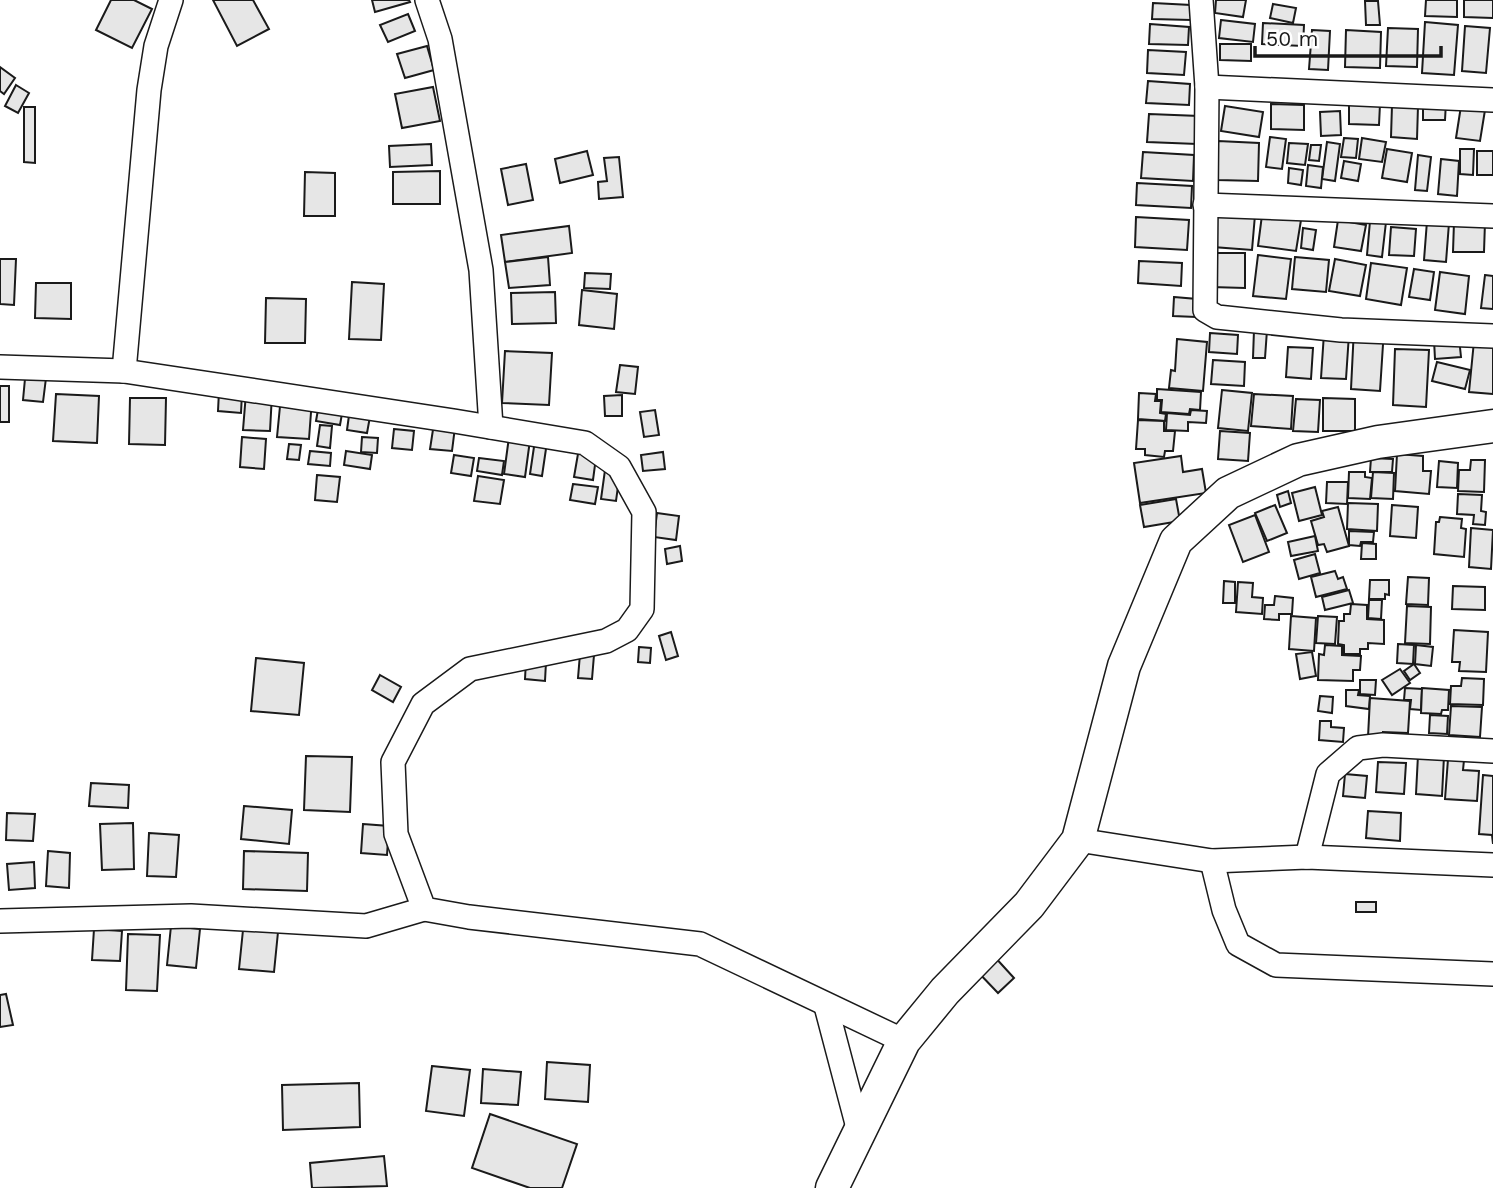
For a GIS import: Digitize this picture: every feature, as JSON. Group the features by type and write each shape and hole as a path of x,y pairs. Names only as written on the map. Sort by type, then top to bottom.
{"street":[{"path":"124,371 149,90 156,46 171,0"},
{"path":"427,0 440,39 481,271 491,427"},
{"path":"1201,0 1206,87 1205,310 1217,317 1341,330 1493,336"},
{"path":"1206,87 1493,100"},
{"path":"1206,205 1493,216"},
{"path":"0,367 124,371 491,427 585,443 619,467 645,512 642,610 627,630 606,641 470,668 424,704 393,762 396,835 424,909"},
{"path":"840,1184 905,1041 945,992 1029,905 1079,841 1124,666 1175,541 1228,493 1298,460 1378,442 1493,426"},
{"path":"1307,857 1328,774 1358,748 1383,745 1493,751"},
{"path":"1079,841 1212,860 1307,857 1493,865"},
{"path":"1212,860 1224,910 1238,944 1276,965 1493,974"},
{"path":"0,921 191,916 366,926 424,909 469,917 701,944 826,1006 905,1041"},
{"path":"826,1006 860,1135"}],"building":[{"path":"111,0 134,0 152,9 132,48 96,30"},
{"path":"213,0 253,0 269,29 237,46"},
{"path":"372,0 409,0 410,2 375,12"},
{"path":"1216,0 1246,0 1243,17 1215,13"},
{"path":"1426,0 1457,0 1457,17 1425,16"},
{"path":"1464,0 1493,0 1493,18 1464,17"},
{"path":"1365,1 1378,1 1380,25 1366,25"},
{"path":"1153,3 1191,5 1191,20 1152,19"},
{"path":"1273,4 1296,8 1293,23 1270,18"},
{"path":"408,14 415,31 388,42 380,25"},
{"path":"1221,20 1255,24 1253,42 1219,38"},
{"path":"1425,22 1458,25 1454,75 1422,73"},
{"path":"1263,23 1304,25 1303,46 1262,44"},
{"path":"1150,24 1189,27 1188,45 1149,44"},
{"path":"1465,26 1490,28 1486,73 1462,71"},
{"path":"1388,28 1418,29 1417,67 1386,66"},
{"path":"1312,30 1330,31 1328,70 1309,69"},
{"path":"1346,30 1381,32 1380,68 1345,67"},
{"path":"1220,44 1251,44 1251,61 1220,60"},
{"path":"427,46 434,70 405,78 397,54"},
{"path":"1148,50 1186,52 1184,75 1147,73"},
{"path":"0,67 15,78 4,94 0,91"},
{"path":"1148,81 1190,84 1189,105 1146,103"},
{"path":"16,85 29,93 18,113 5,106"},
{"path":"433,87 440,121 402,128 395,94"},
{"path":"1423,101 1446,102 1445,120 1423,120"},
{"path":"1349,103 1380,104 1379,125 1349,124"},
{"path":"1271,104 1304,105 1304,130 1271,129"},
{"path":"1392,105 1418,106 1417,139 1391,137"},
{"path":"1225,106 1263,112 1259,137 1221,131"},
{"path":"1461,106 1485,110 1480,141 1456,138"},
{"path":"24,107 35,107 35,163 24,162"},
{"path":"1340,111 1341,135 1321,136 1320,112"},
{"path":"1149,114 1199,116 1197,144 1147,142"},
{"path":"1270,137 1286,139 1282,169 1266,167"},
{"path":"1344,138 1358,139 1356,158 1341,157"},
{"path":"1362,138 1386,142 1382,162 1359,159"},
{"path":"1218,141 1259,143 1258,181 1217,180"},
{"path":"1327,142 1340,144 1335,181 1322,179"},
{"path":"1289,143 1308,144 1305,165 1287,163"},
{"path":"431,144 432,165 390,167 389,146"},
{"path":"1311,145 1321,145 1319,161 1309,160"},
{"path":"1387,149 1412,153 1407,182 1382,178"},
{"path":"1460,149 1474,149 1473,175 1460,174"},
{"path":"587,151 593,175 560,183 555,159"},
{"path":"1477,151 1493,151 1493,175 1477,175"},
{"path":"1143,152 1194,155 1193,181 1141,178"},
{"path":"1418,155 1431,157 1427,191 1415,190"},
{"path":"619,157 623,197 599,199 598,182 607,181 604,158"},
{"path":"1441,159 1459,161 1457,196 1438,194"},
{"path":"1344,161 1361,164 1358,181 1341,178"},
{"path":"526,164 533,200 508,205 501,169"},
{"path":"1308,165 1323,167 1321,188 1306,186"},
{"path":"1289,168 1303,170 1301,185 1288,183"},
{"path":"440,171 440,204 393,204 393,172"},
{"path":"305,172 335,173 335,216 304,216"},
{"path":"1137,183 1192,186 1191,208 1136,205"},
{"path":"1216,212 1255,215 1252,250 1213,247"},
{"path":"1262,215 1301,220 1296,251 1258,246"},
{"path":"1136,217 1189,220 1187,250 1135,247"},
{"path":"1338,220 1366,225 1361,251 1334,247"},
{"path":"1370,221 1386,222 1382,257 1367,255"},
{"path":"1427,221 1449,223 1446,262 1424,260"},
{"path":"1454,222 1485,222 1484,252 1453,252"},
{"path":"569,226 572,253 505,262 501,235"},
{"path":"1391,227 1416,229 1414,256 1389,255"},
{"path":"1303,228 1316,230 1313,250 1301,248"},
{"path":"1211,253 1245,253 1245,288 1211,287"},
{"path":"1258,255 1291,259 1286,299 1253,296"},
{"path":"548,257 550,285 509,288 505,262"},
{"path":"1295,257 1329,260 1326,292 1292,289"},
{"path":"0,259 16,259 14,305 0,304"},
{"path":"1335,259 1366,265 1360,296 1329,291"},
{"path":"1139,261 1182,263 1181,286 1138,283"},
{"path":"1371,263 1407,268 1401,305 1366,299"},
{"path":"1414,269 1434,272 1430,300 1409,297"},
{"path":"1440,272 1469,276 1465,314 1435,310"},
{"path":"585,273 611,274 610,289 584,288"},
{"path":"1485,275 1493,276 1493,309 1481,308"},
{"path":"352,282 384,284 381,340 349,339"},
{"path":"36,283 71,283 71,319 35,318"},
{"path":"582,290 617,294 614,329 579,325"},
{"path":"555,292 556,323 512,324 511,293"},
{"path":"1174,297 1197,299 1196,317 1173,316"},
{"path":"266,298 306,299 305,343 265,343"},
{"path":"1354,328 1384,329 1380,391 1351,389"},
{"path":"1254,330 1267,330 1265,358 1253,358"},
{"path":"1210,333 1238,335 1237,354 1209,352"},
{"path":"1324,333 1349,334 1346,379 1321,378"},
{"path":"1459,338 1461,357 1435,359 1434,340"},
{"path":"1177,339 1207,342 1203,391 1169,388 1171,370 1175,371"},
{"path":"1474,341 1493,342 1493,394 1469,392"},
{"path":"1288,347 1313,348 1311,379 1286,377"},
{"path":"1395,349 1429,350 1426,407 1393,405"},
{"path":"505,351 552,353 549,405 502,403"},
{"path":"1213,360 1245,362 1244,386 1211,384"},
{"path":"1437,362 1470,370 1465,389 1432,381"},
{"path":"620,365 638,367 635,394 616,392"},
{"path":"26,368 47,370 43,402 23,400"},
{"path":"0,386 9,386 9,422 0,422"},
{"path":"1157,389 1201,392 1200,410 1190,409 1189,414 1161,412 1162,400 1157,400"},
{"path":"1222,390 1252,393 1248,431 1218,428"},
{"path":"219,391 242,393 241,413 218,411"},
{"path":"246,393 272,394 270,431 243,430"},
{"path":"1139,393 1156,394 1155,401 1161,401 1160,413 1166,414 1165,421 1138,419"},
{"path":"56,394 99,396 97,443 53,441"},
{"path":"1254,394 1293,396 1291,429 1251,426"},
{"path":"622,395 622,416 605,416 604,396"},
{"path":"281,396 312,399 309,439 277,437"},
{"path":"130,398 166,398 165,445 129,444"},
{"path":"1323,398 1355,399 1355,431 1323,431"},
{"path":"1296,399 1320,400 1318,432 1293,431"},
{"path":"319,404 343,408 340,425 316,421"},
{"path":"350,408 371,411 367,433 347,430"},
{"path":"655,410 659,435 644,437 640,412"},
{"path":"1191,410 1207,411 1206,423 1188,422 1188,431 1166,430 1167,413 1190,415"},
{"path":"1138,420 1164,421 1164,431 1175,431 1173,451 1165,451 1164,457 1145,455 1145,449 1136,449"},
{"path":"434,423 455,427 452,451 430,449"},
{"path":"320,425 332,426 330,448 317,446"},
{"path":"394,429 414,431 412,450 392,448"},
{"path":"1220,431 1250,433 1248,461 1218,459"},
{"path":"242,437 266,439 264,469 240,467"},
{"path":"362,437 378,438 377,453 361,452"},
{"path":"509,437 530,440 525,477 504,474"},
{"path":"535,440 547,442 542,476 530,474"},
{"path":"289,444 301,445 299,460 287,459"},
{"path":"579,448 597,450 593,480 574,477"},
{"path":"310,451 331,453 330,466 308,464"},
{"path":"346,451 372,455 370,469 344,465"},
{"path":"663,452 665,469 643,471 641,455"},
{"path":"1397,454 1423,456 1423,471 1431,471 1429,494 1395,491"},
{"path":"454,455 474,458 471,476 451,473"},
{"path":"1181,456 1183,472 1202,469 1206,493 1140,503 1134,463"},
{"path":"479,458 504,461 502,475 477,471"},
{"path":"1371,458 1393,459 1392,472 1370,472"},
{"path":"1471,460 1485,460 1484,492 1458,491 1459,470 1470,470"},
{"path":"1439,461 1458,463 1457,488 1437,487"},
{"path":"605,470 620,472 616,501 601,499"},
{"path":"1349,472 1365,472 1365,477 1372,478 1370,499 1348,498"},
{"path":"1373,472 1394,473 1393,499 1371,498"},
{"path":"317,475 340,477 337,502 315,500"},
{"path":"478,476 504,480 500,504 474,501"},
{"path":"1327,482 1348,482 1347,504 1326,503"},
{"path":"573,484 598,487 595,504 570,500"},
{"path":"1315,487 1322,515 1299,521 1292,493"},
{"path":"1288,491 1291,503 1280,507 1277,495"},
{"path":"1458,494 1482,495 1481,511 1486,512 1485,525 1473,524 1474,515 1457,514"},
{"path":"1176,499 1180,521 1144,527 1140,505"},
{"path":"1348,503 1378,504 1377,531 1347,529"},
{"path":"1275,505 1287,533 1267,541 1255,513"},
{"path":"1392,505 1418,507 1416,538 1390,536"},
{"path":"1338,507 1349,546 1327,552 1324,544 1318,545 1311,521 1324,517 1322,511"},
{"path":"657,513 679,516 676,540 654,537"},
{"path":"1255,515 1269,552 1243,562 1229,525"},
{"path":"1440,517 1462,519 1461,528 1466,529 1464,557 1434,554 1436,522 1439,522"},
{"path":"1471,528 1493,530 1491,569 1469,567"},
{"path":"1349,531 1374,532 1373,542 1361,542 1360,546 1349,545"},
{"path":"1315,536 1318,551 1291,556 1288,542"},
{"path":"1362,543 1376,544 1376,559 1361,559"},
{"path":"680,546 682,561 667,564 665,549"},
{"path":"1315,554 1320,573 1299,579 1294,560"},
{"path":"1335,571 1338,579 1343,577 1347,589 1316,597 1311,577"},
{"path":"1408,577 1429,578 1428,605 1406,604"},
{"path":"1370,580 1389,580 1389,595 1385,594 1385,599 1369,599"},
{"path":"1224,581 1235,582 1235,603 1223,603"},
{"path":"1238,582 1253,583 1252,597 1263,598 1262,614 1236,612"},
{"path":"1453,586 1485,587 1485,610 1452,609"},
{"path":"1349,590 1353,603 1325,610 1322,597"},
{"path":"1275,596 1293,598 1292,614 1279,614 1279,620 1264,619 1265,605 1274,605"},
{"path":"1369,600 1382,600 1381,619 1368,618"},
{"path":"1351,604 1367,605 1367,619 1384,620 1384,644 1368,643 1368,649 1360,649 1360,654 1344,654 1344,645 1338,644 1339,621 1344,621 1344,614 1350,614"},
{"path":"1407,606 1431,607 1430,644 1405,643"},
{"path":"1291,616 1316,618 1314,651 1289,649"},
{"path":"1318,616 1337,617 1335,644 1316,643"},
{"path":"1454,630 1488,632 1486,672 1459,671 1460,662 1452,662"},
{"path":"671,632 678,656 666,660 659,636"},
{"path":"1398,644 1414,645 1413,664 1397,663"},
{"path":"1325,645 1342,646 1342,655 1361,656 1360,670 1353,670 1353,681 1318,680 1319,654 1324,655"},
{"path":"1416,645 1433,647 1431,666 1415,664"},
{"path":"639,647 651,648 650,663 638,662"},
{"path":"1312,652 1316,676 1300,679 1296,654"},
{"path":"580,654 594,655 592,679 578,678"},
{"path":"256,658 304,663 299,715 251,711"},
{"path":"526,660 546,662 545,681 525,679"},
{"path":"1414,664 1420,673 1410,680 1404,671"},
{"path":"1400,669 1410,683 1392,695 1382,680"},
{"path":"380,675 401,687 393,702 372,690"},
{"path":"1462,678 1484,679 1483,705 1450,704 1451,686 1461,686"},
{"path":"1360,680 1376,680 1375,695 1360,694"},
{"path":"1405,688 1422,689 1421,710 1410,709 1411,700 1404,700"},
{"path":"1422,688 1449,690 1448,710 1442,710 1441,714 1421,713"},
{"path":"1346,690 1359,690 1358,695 1370,696 1369,709 1346,706"},
{"path":"1320,696 1333,697 1332,713 1318,711"},
{"path":"1370,698 1410,701 1408,733 1383,732 1383,738 1368,737"},
{"path":"1451,706 1482,707 1480,737 1449,735"},
{"path":"1430,715 1448,716 1447,734 1429,733"},
{"path":"1320,721 1331,721 1331,727 1344,728 1343,742 1319,740"},
{"path":"1418,755 1444,756 1442,796 1416,794"},
{"path":"306,756 352,757 350,812 304,810"},
{"path":"1448,759 1464,760 1463,770 1479,771 1477,801 1445,799"},
{"path":"1378,762 1406,763 1404,794 1376,792"},
{"path":"1345,774 1367,776 1365,798 1343,796"},
{"path":"1483,775 1493,776 1493,844 1492,835 1479,834"},
{"path":"91,783 129,785 128,808 89,806"},
{"path":"244,806 292,810 289,844 241,839"},
{"path":"1368,811 1401,813 1400,841 1366,838"},
{"path":"7,813 35,814 33,841 6,840"},
{"path":"133,823 134,869 102,870 100,824"},
{"path":"363,824 389,826 387,855 361,853"},
{"path":"149,833 179,835 176,877 147,876"},
{"path":"48,851 70,853 69,888 46,886"},
{"path":"244,851 308,853 307,891 243,889"},
{"path":"34,862 35,888 9,890 7,864"},
{"path":"1356,902 1376,902 1376,912 1356,912"},
{"path":"171,926 200,929 196,968 167,965"},
{"path":"94,929 122,931 120,961 92,960"},
{"path":"243,930 278,932 274,972 239,969"},
{"path":"128,934 160,935 157,991 126,990"},
{"path":"993,955 1014,978 998,993 976,970"},
{"path":"6,994 13,1025 0,1027 0,995"},
{"path":"547,1062 590,1065 588,1102 545,1099"},
{"path":"432,1066 470,1070 464,1116 426,1111"},
{"path":"483,1069 521,1072 518,1105 481,1103"},
{"path":"359,1083 360,1127 283,1130 282,1085"},
{"path":"490,1114 577,1144 562,1188 530,1188 472,1168"},
{"path":"384,1156 387,1186 312,1188 310,1163"}]}
